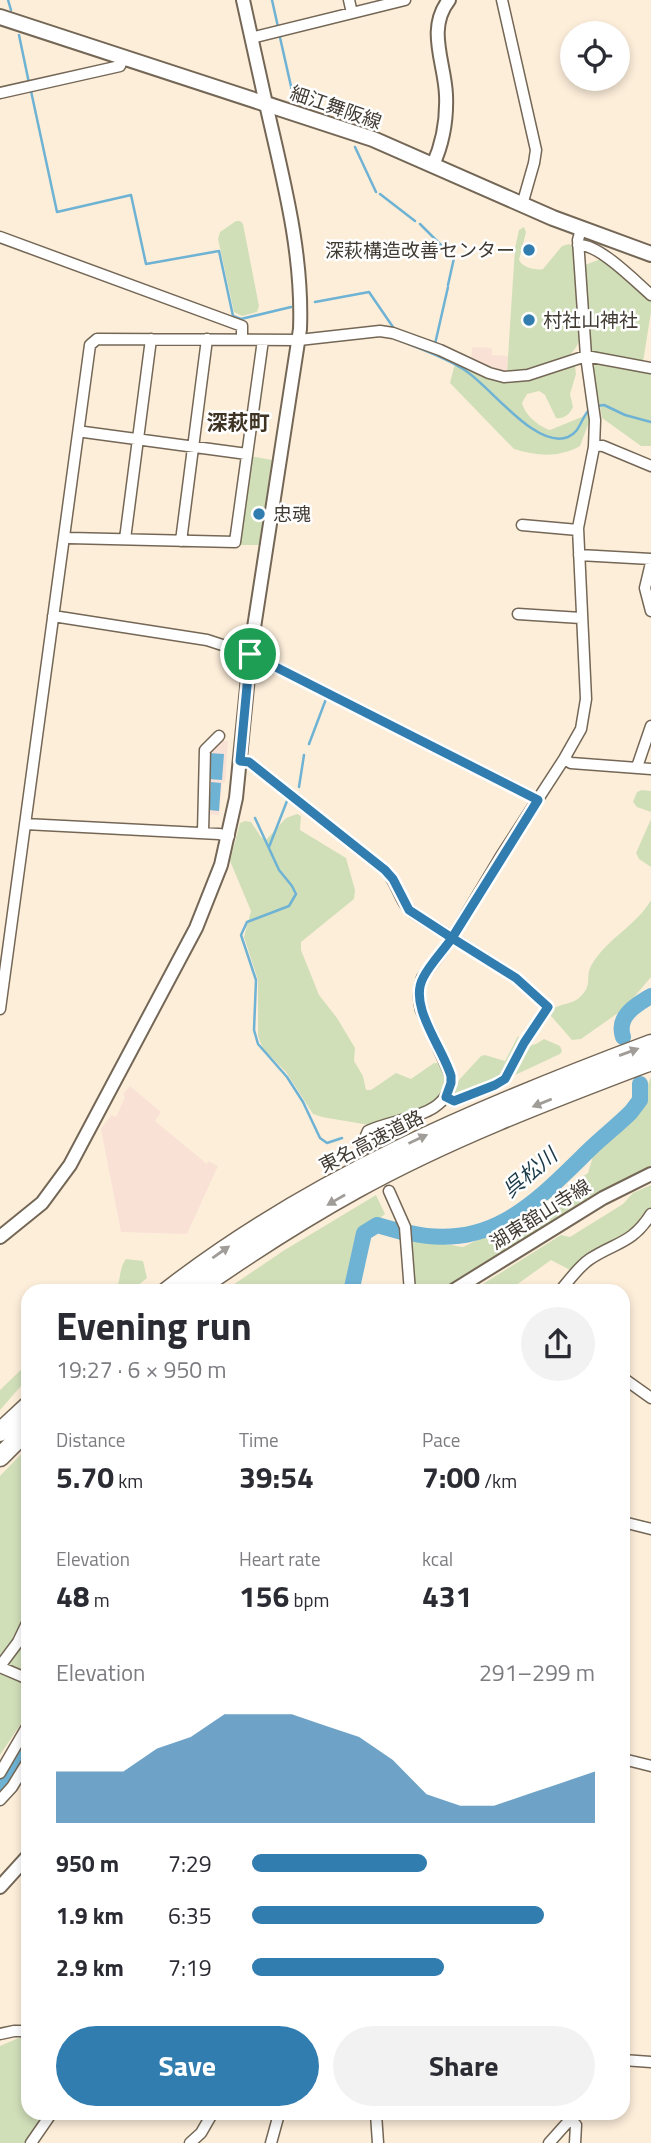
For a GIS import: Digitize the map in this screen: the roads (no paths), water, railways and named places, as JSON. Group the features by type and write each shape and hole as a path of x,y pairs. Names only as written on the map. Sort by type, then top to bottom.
{"highway":[{"name":"東名高速道路","path":"177,1284 242,1238 349,1173 468,1116 651,1044"},
{"name":"東名高速道路","path":"205,1284 310,1215 408,1162 475,1131 651,1061"},
{"path":"0,1432 21,1412"},
{"path":"0,1457 21,1436"}],"main road":[{"name":"細江舞阪線","path":"0,17 373,139 522,205 651,254"}],"street":[{"path":"0,1237 41,1203 74,1159 196,928 216,881 229,836 240,761 250,654 299,340 300,292 298,255 243,0"},
{"path":"349,0 352,13"},
{"path":"251,38 405,0"},
{"path":"502,0 536,150 522,205"},
{"path":"433,165 440,149 446,108 437,37 443,3"},
{"path":"0,93 120,66 123,58"},
{"path":"369,1147 365,1138 368,1131 435,1108 446,1097 451,1076 421,1010 418,994 422,978 452,938 565,759 581,729 586,709 578,530 594,445 594,406 586,356 578,245 581,229"},
{"path":"0,237 242,326 242,340"},
{"path":"578,245 587,244 651,295"},
{"path":"0,1009 90,345 97,339 299,340 387,332 440,350 489,373 504,377 528,375 586,356 651,368"},
{"path":"125,539 151,339"},
{"path":"181,541 207,340"},
{"path":"69,538 234,542 263,340"},
{"path":"84,432 247,454"},
{"path":"594,445 603,446 651,466"},
{"path":"522,525 578,530"},
{"path":"579,555 651,561 645,588 651,611"},
{"path":"518,614 581,618"},
{"path":"53,616 207,640 250,654 538,800"},
{"path":"637,767 651,726"},
{"path":"204,833 205,751 219,736"},
{"path":"565,759 571,763 651,769"},
{"path":"240,761 249,762 385,870 393,879 409,910 516,978 548,1007 524,1043 509,1080 454,1101 446,1097"},
{"path":"25,824 229,836"},
{"name":"湖東舘山寺線","path":"465,1284 603,1198 651,1174"},
{"path":"390,1191 405,1227 410,1284"},
{"path":"566,1284 585,1263 628,1240 651,1214"},
{"path":"630,1383 651,1398"},
{"path":"630,1524 651,1529"},
{"path":"21,1636 0,1666 21,1676"},
{"path":"0,1773 21,1737"},
{"path":"630,1761 651,1766"},
{"path":"0,1800 21,1772"},
{"path":"0,1887 21,1864"},
{"path":"0,2034 21,2031"},
{"path":"630,2060 651,2062"},
{"path":"31,2143 47,2120"},
{"path":"190,2143 201,2133 209,2120"},
{"path":"271,2143 277,2120"},
{"path":"376,2120 378,2143"},
{"path":"549,2143 570,2120"},
{"path":"574,2120 575,2143"}],"water":[{"path":"209,753 224,754 222,780 208,779"},
{"path":"211,782 221,783 219,811 209,810"}],"waterway":[{"path":"8,0 11,10"},
{"path":"272,0 278,27"},
{"path":"279,33 295,104"},
{"path":"19,35 29,83"},
{"path":"31,91 57,212 131,195 146,264 219,251 233,316 241,319 291,307"},
{"path":"355,147 376,192"},
{"path":"380,194 415,221"},
{"path":"420,224 454,258 448,285"},
{"path":"435,344 448,287"},
{"path":"315,302 369,292 395,330"},
{"path":"399,340 463,369 513,414 541,434 555,438 572,435 591,408"},
{"path":"597,406 604,405 625,415 651,422"},
{"path":"309,744 326,699"},
{"path":"299,787 304,755"},
{"path":"269,847 287,801"},
{"path":"255,818 279,870 296,894 289,906 247,922 241,935 256,980 254,1030 258,1044 287,1077 303,1102 320,1138 327,1143 342,1138"},
{"name":"呉松川","path":"623,1037 622,1023 625,1017 634,1007 651,996"},
{"name":"呉松川","path":"410,1233 438,1237 464,1235 487,1229 509,1218 549,1189 631,1112 640,1100 640,1084"},
{"name":"呉松川","path":"353,1284 364,1233 377,1225 402,1232"},
{"name":"呉松川","path":"0,1788 21,1754"}],"place":[{"name":"深萩構造改善センター","path":"529,250"},
{"name":"村社山神社","path":"529,320"},
{"name":"忠魂","path":"259,514"}],"district":[{"name":"深萩町","path":"238,423"}]}
